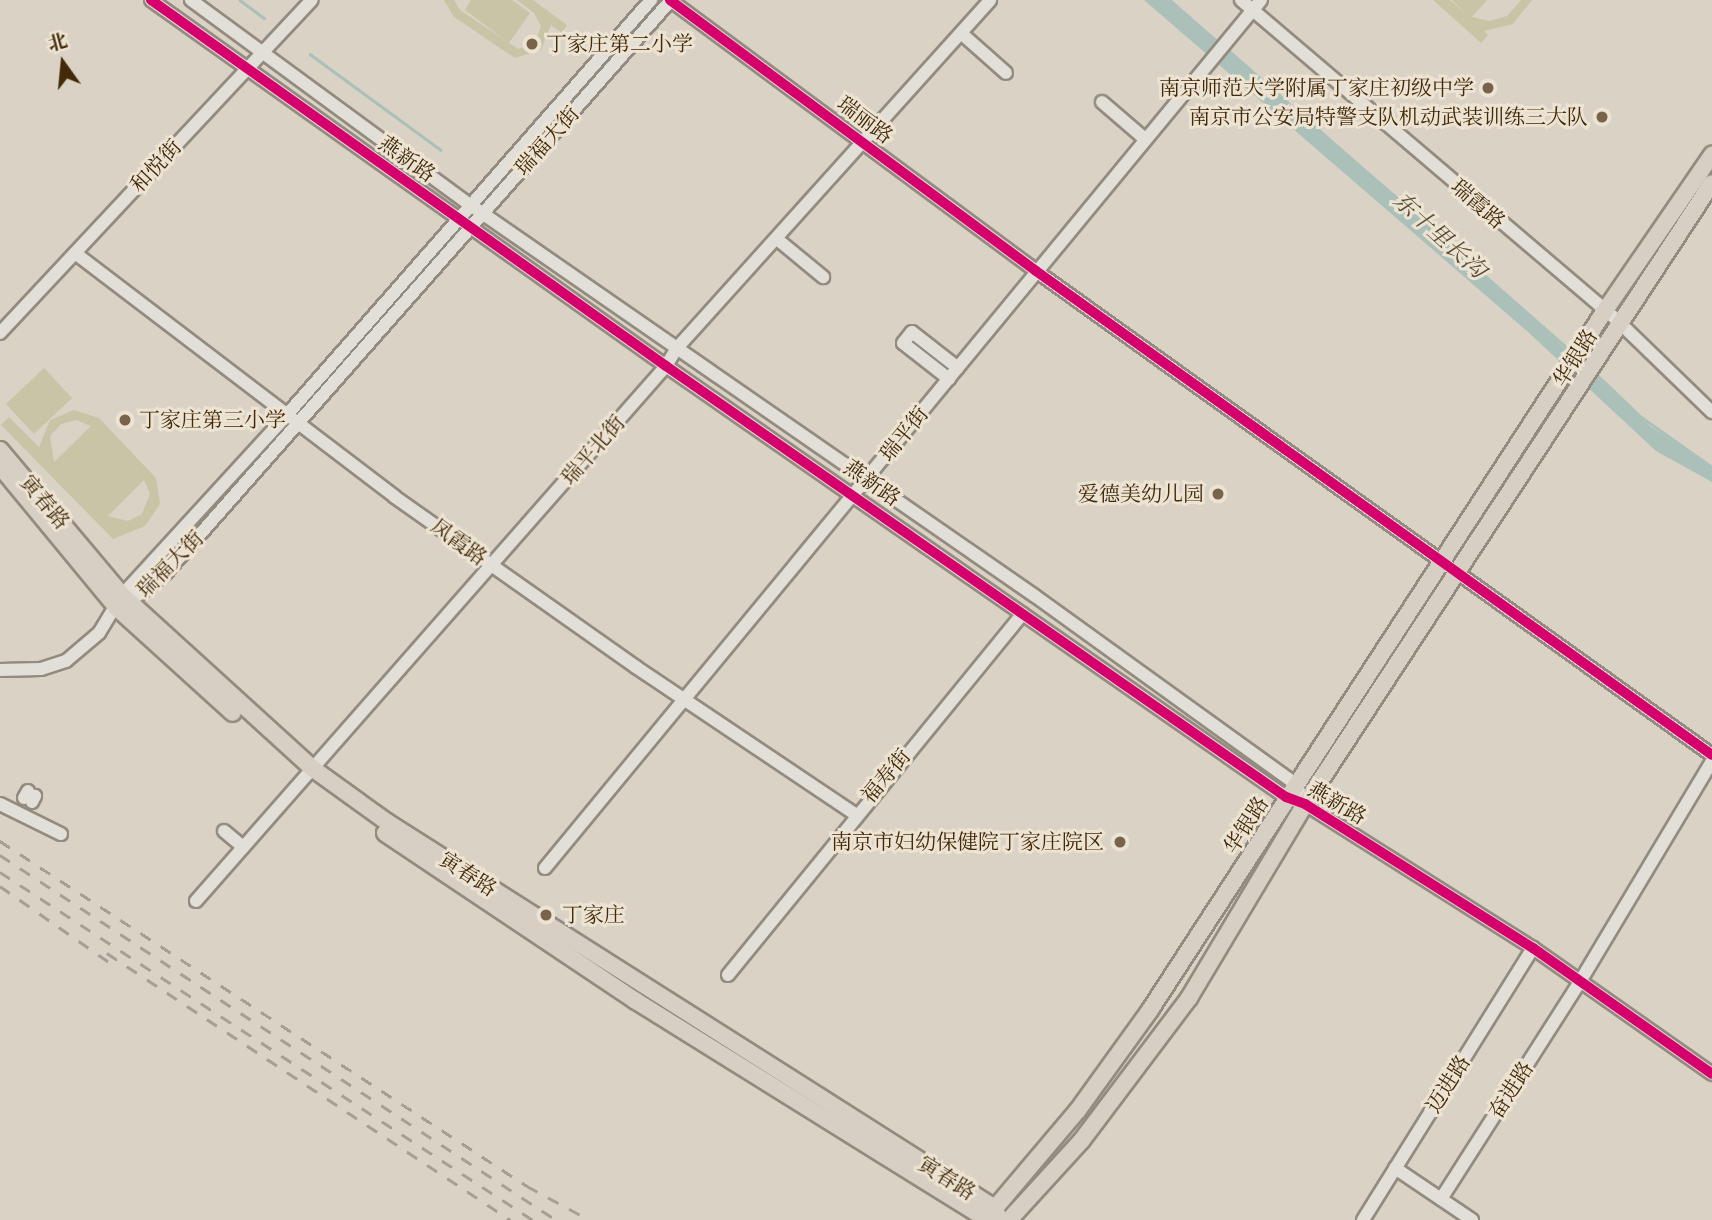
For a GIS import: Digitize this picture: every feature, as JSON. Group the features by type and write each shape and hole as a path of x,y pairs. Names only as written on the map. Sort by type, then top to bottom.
{"main road":[{"name":"华银路","path":"1009,1220 1082,1140 1189,998 1582,346 1712,155"},
{"name":"华银路","path":"990,1217 1077,1110 1150,1010 1291,791 1581,381 1712,183"},
{"name":"寅春路","path":"0,450 123,602"},
{"name":"寅春路","path":"0,466 123,602 309,771 990,1217"}],"street":[{"name":"燕新路","path":"151,0 246,70 666,366 855,494 1022,614 1291,791"},
{"name":"燕新路","path":"191,0 470,204 867,479 1305,804 1533,948 1712,1074"},
{"name":"和悦街","path":"0,333 312,0"},
{"name":"瑞福大街","path":"123,602 457,218 651,0"},
{"name":"瑞福大街","path":"123,602 166,574 671,0"},
{"name":"瑞丽路","path":"671,0 1036,271 1712,755"},
{"name":"瑞平北街","path":"196,901 666,366 677,348 864,144 990,0"},
{"name":"瑞霞路","path":"1241,0 1620,323 1712,412"},
{"name":"瑞平街","path":"545,868 681,698 855,494 1261,0"},
{"path":"961,33 1006,72"},
{"path":"1102,102 1145,139"},
{"path":"777,239 822,277"},
{"name":"凤霞路","path":"75,253 285,417 492,566 681,698 855,814"},
{"path":"949,379 903,343 912,332 958,368"},
{"path":"0,670 41,669 66,661 99,633 123,602"},
{"name":"福寿街","path":"728,975 855,814 1022,614"},
{"name":"奋进路","path":"1441,1199 1581,980 1712,761"},
{"path":"0,804 27,803 61,834"},
{"path":"224,831 243,848"},
{"name":"迈进路","path":"1363,1220 1533,948"},
{"path":"1395,1168 1472,1220"}],"shaded area":[{"path":"444,0 454,0 460,10 518,49 535,43 541,26 534,13 517,0 533,0 567,25 562,33 551,25 541,50 515,58 454,17"},
{"path":"471,0 512,0 530,13 509,43 465,10"},
{"path":"1433,0 1450,0 1467,15 1452,0 1487,0 1472,17 1490,21 1507,16 1521,0 1532,0 1513,24 1484,31 1488,35 1481,43"},
{"path":"44,368 72,398 34,434 6,404"},
{"path":"74,410 99,418 156,478 160,504 145,526 113,539 1,425 9,417 39,447 50,420","holes":["76,420 91,426 54,462 50,436 61,424","144,480 150,494 142,514 128,521 108,516"]}],"water":[{"path":"1144,0 1168,0 1413,210 1650,426 1712,467 1712,482 1656,451 1527,331"}],"waterway":[{"path":"240,0 264,18"},
{"name":"东十里长沟","path":"1170,0 1219,43"},
{"name":"东十里长沟","path":"1227,49 1572,352"},
{"path":"310,54 441,150"},
{"name":"东十里长沟","path":"1595,373 1640,416 1712,467"}],"railway":[{"path":"0,841 527,1186 590,1220"},
{"path":"0,855 556,1220"},
{"path":"0,872 533,1220"},
{"path":"0,886 112,964"},
{"path":"107,953 511,1220"}],"cycle path":[{"path":"151,0 666,366 1286,797 1305,804 1533,948 1712,1074"},
{"path":"670,0 1036,271 1712,755"}],"place":[{"name":"丁家庄第二小学","path":"532,44"},
{"name":"南京师范大学附属丁家庄初级中学","path":"1488,88"},
{"name":"南京市公安局特警支队机动武装训练三大队","path":"1602,117"},
{"name":"丁家庄第三小学","path":"125,420"},
{"name":"爱德美幼儿园","path":"1218,494"},
{"name":"南京市妇幼保健院丁家庄院区","path":"1120,842"},
{"name":"丁家庄","path":"546,915"}]}
